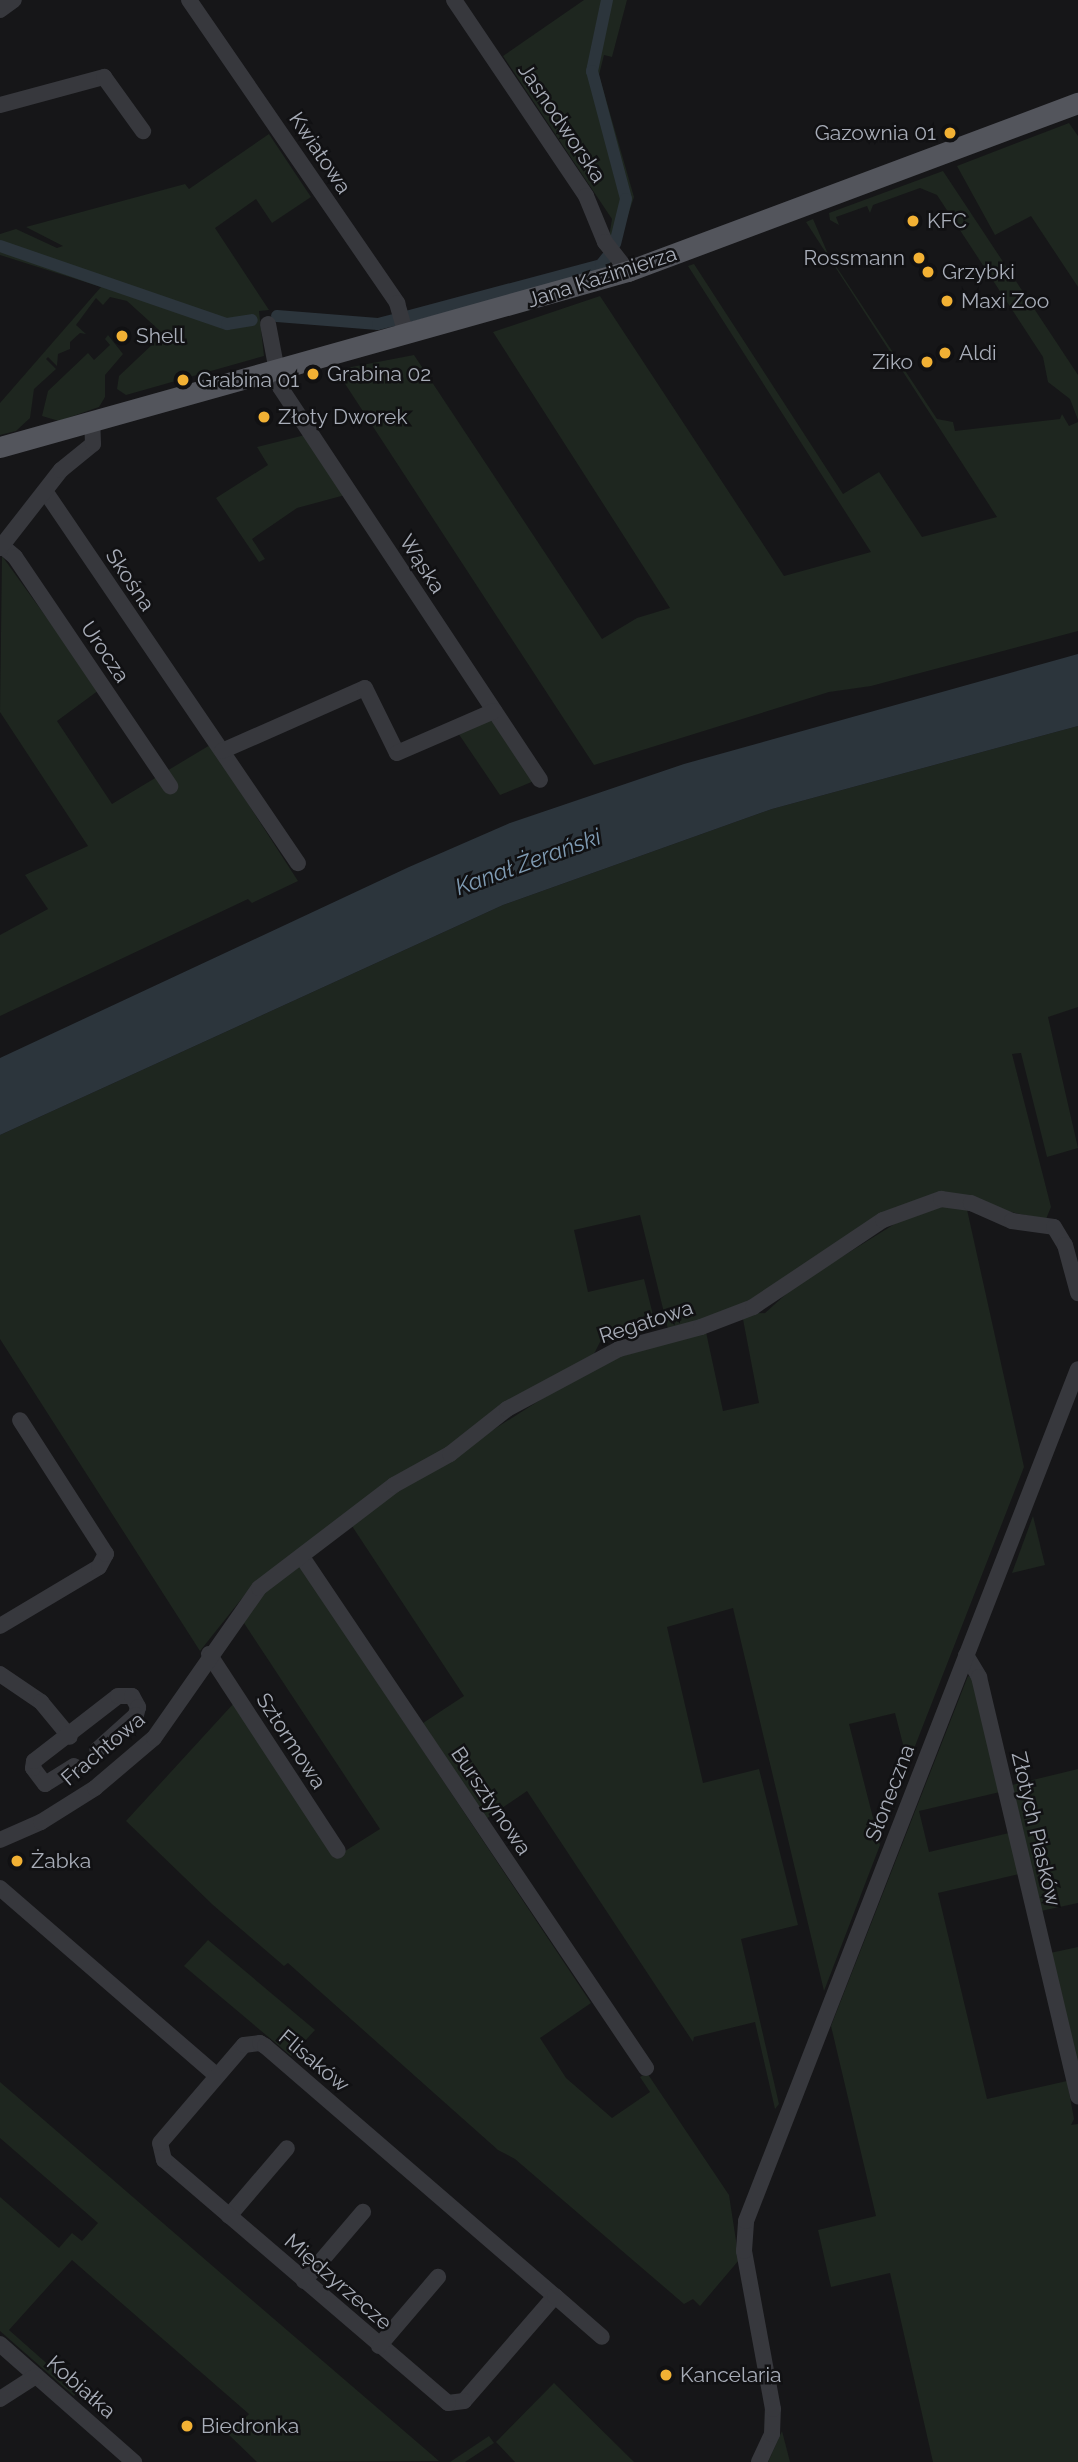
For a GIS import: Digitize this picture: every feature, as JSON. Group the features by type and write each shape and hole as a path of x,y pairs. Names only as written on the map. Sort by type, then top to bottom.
{"main road":[{"name":"Jana Kazimierza","path":"0,447 628,271 1078,103"}],"street":[{"path":"0,10 14,0"},
{"name":"Kwiatowa","path":"189,0 397,303 407,334"},
{"name":"Jasnodworska","path":"454,0 586,196 605,242 628,271"},
{"path":"0,105 104,78 144,131"},
{"path":"268,324 273,369"},
{"name":"Wąska","path":"273,369 280,387 540,780"},
{"path":"1,547 61,470 93,444 92,420"},
{"name":"Skośna","path":"45,491 298,863"},
{"name":"Urocza","path":"1,547 15,557 170,786"},
{"path":"222,751 365,688 397,753 494,711"},
{"name":"Regatowa","path":"207,1657 250,1597 394,1485 450,1454 507,1409 619,1349 692,1330 754,1307 798,1281 883,1220 918,1204 953,1199 1001,1218 1054,1227 1065,1245 1078,1293"},
{"name":"Słoneczna","path":"759,2462 772,2434 773,2409 743,2233 1078,1369"},
{"path":"0,1626 99,1567 106,1555 20,1420"},
{"name":"Bursztynowa","path":"302,1557 646,2068"},
{"name":"Złotych Piasków","path":"966,1655 979,1677 1078,2096"},
{"name":"Frachtowa","path":"0,1840 70,1804 138,1752 164,1726 207,1657"},
{"name":"Sztormowa","path":"207,1657 338,1851"},
{"path":"0,1674 41,1702 70,1737"},
{"path":"74,1766 45,1784 33,1768 34,1761 70,1737 118,1696 132,1696 138,1707 136,1716 97,1750"},
{"path":"0,1888 217,2076"},
{"name":"Flisaków","path":"217,2076 244,2045 265,2046 602,2337"},
{"name":"Międzyrzecze","path":"217,2076 163,2139 160,2149 164,2160 444,2401 460,2403 555,2296"},
{"path":"229,2216 287,2148"},
{"path":"304,2281 363,2212"},
{"path":"379,2346 438,2277"},
{"name":"Kobiałka","path":"0,2344 124,2459"},
{"path":"0,2399 36,2376"}],"shaded area":[{"path":"584,0 627,0 612,57 604,55 599,75 634,197 617,248 609,237 612,219 503,56"},
{"path":"1069,123 1078,136 1078,287 1031,216 995,235 957,166"},
{"path":"269,134 311,197 272,223 256,199 215,228 269,310 259,311 264,356 126,395 117,389 119,376 156,341 159,330 127,301 110,297 103,305 96,298 76,325 86,334 80,333 70,342 70,349 58,354 57,366 48,357 46,359 56,369 34,389 30,418 16,431 0,435 0,403 101,287 0,255 0,234 16,229 57,248 63,246 26,227 185,184 189,189"},
{"path":"943,171 1078,375 1078,420 1070,399 1048,382 1043,357 937,195 920,188 873,205 870,213 867,206 836,217 839,225 830,220 829,213"},
{"path":"813,219 828,254 937,419 953,422 955,431 1060,419 1062,414 1069,426 1078,422 1078,631 871,686 829,692 594,765 336,370 414,355 602,639 637,618 670,608 493,332 600,296 784,576 871,552 688,266 694,264 843,494 879,472 922,537 997,517 806,222"},
{"path":"108,335 123,354 105,375 105,397 99,407 59,421 42,416 48,391 88,353 94,360 110,345 105,339"},
{"path":"305,435 345,495 297,508 252,539 265,559 259,562 216,498 268,465 257,447"},
{"path":"2,556 99,690 57,721 112,804 210,745 298,881 252,903 248,899 0,1016 0,935 48,909 25,875 88,846 0,712"},
{"path":"487,720 495,722 534,781 500,795 458,733"},
{"path":"1078,726 1078,1007 1048,1017 1078,1148 1047,1157 1021,1053 1012,1054 1051,1207 1046,1219 933,1197 728,1312 668,1329 640,1215 574,1230 588,1292 644,1279 654,1319 648,1330 600,1342 592,1358 247,1592 200,1651 0,1339 0,1135 503,905 772,809"},
{"path":"966,1205 1024,1467 908,1764 895,1713 849,1724 880,1845 824,1991 733,1608 667,1627 703,1783 759,1769 798,1925 741,1939 779,2104 775,2109 755,2022 694,2037 693,2042 527,1791 486,1819 423,1723 464,1696 352,1526 380,1502 598,1363 706,1332 723,1411 759,1403 742,1314 765,1313 795,1286 917,1210"},
{"path":"1033,1516 1045,1565 1012,1573"},
{"path":"300,1566 591,2003 540,2038 566,2078 612,2118 650,2092 640,2077 647,2073 729,2195 739,2260 700,2306 693,2299 684,2304 515,2159 498,2150 288,1963 284,1966 213,1905 126,1821 234,1703 334,1858 380,1829 240,1617 273,1583"},
{"path":"968,1676 972,1678 1000,1792 919,1811 929,1852 1009,1833 1019,1874 938,1893 987,2099 1067,2081 1074,2119 1071,2125 1078,2124 1078,2462 933,2462 890,2273 831,2287 818,2230 876,2216 831,2026"},
{"path":"1078,1769 1078,1903 1041,1911 1012,1785"},
{"path":"208,1940 315,2030 291,2056 184,1966"},
{"path":"1078,1947 1078,2084 1050,1953"},
{"path":"0,2082 439,2461 257,2462 229,2435 249,2414 72,2260 9,2330 78,2391 74,2396 0,2331 0,2197 59,2248 72,2233 82,2241 98,2223 0,2138"},
{"path":"554,2383 634,2462 515,2462 496,2442"},
{"path":"782,2431 790,2462 768,2462"},
{"path":"489,2436 494,2443 465,2462 450,2462"}],"water":[{"name":"Kanał Żerański","path":"1078,654 1078,726 772,809 503,905 0,1135 0,1058 409,867 510,823 684,764"}],"waterway":[{"path":"607,0 592,71 626,199 615,244"},
{"path":"0,246 227,324 252,320"},
{"path":"406,317 601,265 608,256"},
{"path":"277,316 378,324 398,319"}],"place":[{"name":"Gazownia 01","path":"950,133"},
{"name":"KFC","path":"913,221"},
{"name":"Rossmann","path":"919,258"},
{"name":"Grzybki","path":"928,272"},
{"name":"Maxi Zoo","path":"947,301"},
{"name":"Shell","path":"122,336"},
{"name":"Aldi","path":"945,353"},
{"name":"Ziko","path":"927,362"},
{"name":"Grabina 02","path":"313,374"},
{"name":"Grabina 01","path":"183,380"},
{"name":"Złoty Dworek","path":"264,417"},
{"name":"Żabka","path":"17,1861"},
{"name":"Kancelaria","path":"666,2375"},
{"name":"Biedronka","path":"187,2426"}]}
